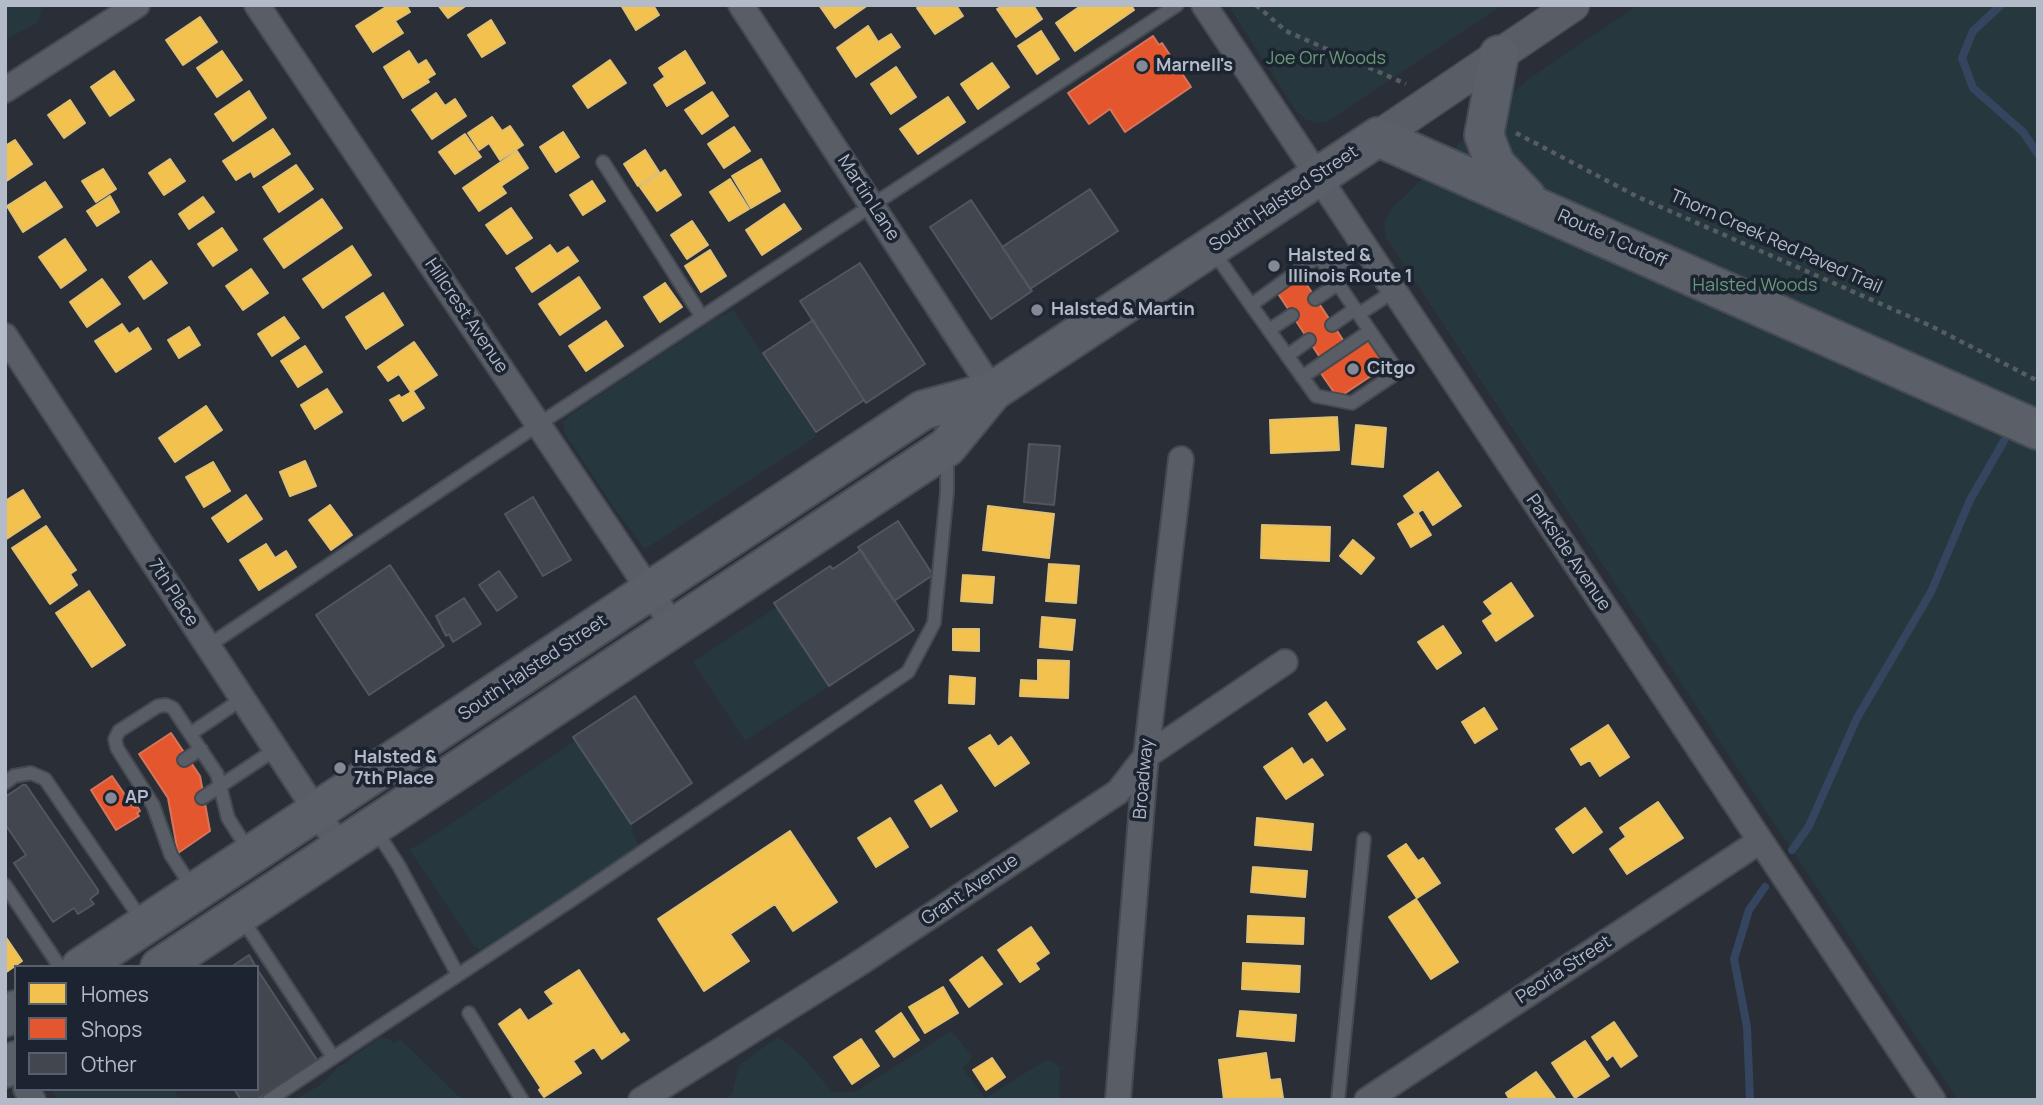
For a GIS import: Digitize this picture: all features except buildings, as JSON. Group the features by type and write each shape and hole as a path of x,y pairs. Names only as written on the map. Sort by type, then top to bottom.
{"main road":[{"path":"1499,55 1484,135 1495,164 1533,204"},
{"name":"South Halsted Street","path":"163,965 947,447 993,391 1378,137"},
{"name":"Route 1 Cutoff","path":"1378,137 2038,430"},
{"name":"South Halsted Street","path":"84,965 923,410 993,391"}],"street":[{"path":"5,90 137,5"},
{"name":"Hillcrest Avenue","path":"257,5 674,627"},
{"name":"Martin Lane","path":"740,5 993,391"},
{"name":"Parkside Avenue","path":"1204,5 1933,1100"},
{"name":"South Halsted Street","path":"1378,137 1573,5"},
{"name":"7th Place","path":"5,336 341,849"},
{"name":"Broadway","path":"1118,1100 1146,756 1181,459"},
{"name":"Grant Avenue","path":"641,1100 855,966 1118,792 1146,756 1284,663"},
{"name":"Peoria Street","path":"1367,1100 1760,841"}],"lane":[{"path":"208,646 539,424 1177,5"},
{"path":"603,162 702,317"},
{"path":"1329,271 1364,247"},
{"path":"1211,248 1251,305 1269,330 1287,356 1316,396 1352,403 1398,372 1319,256 1251,305"},
{"path":"1315,299 1338,284"},
{"path":"1332,325 1394,291"},
{"path":"1269,330 1292,314"},
{"path":"1302,377 1370,331"},
{"path":"1287,356 1309,340"},
{"path":"269,1100 908,672 934,623 947,492 947,447"},
{"path":"190,734 243,699"},
{"path":"195,892 171,855 165,822 117,748 115,738 119,731 158,706 173,708 217,774 228,818 251,855"},
{"path":"202,798 276,749"},
{"path":"184,760 201,750"},
{"path":"5,783 14,776 32,773 45,779 145,925"},
{"path":"142,788 155,780"},
{"path":"373,827 399,866 458,975"},
{"path":"1338,1100 1364,839"},
{"path":"5,885 60,965"},
{"path":"240,915 334,1057"},
{"path":"469,1013 522,1100"}],"path":[{"path":"1256,5 1286,31 1392,78"},
{"name":"Thorn Creek Red Paved Trail","path":"1510,130 1638,197 1931,326 2038,381"}],"green space":[{"path":"5,5 43,5 38,22 7,39"},
{"name":"Joe Orr Woods","path":"1228,5 1503,5 1328,121 1316,123 1305,119 1295,109"},
{"name":"Halsted Woods","path":"1638,5 2038,5 2038,1100 1958,1100 1386,238 1384,224 1391,209 1510,95 1526,81"},
{"path":"733,309 817,436 645,549 612,505 565,433 563,422 574,412"},
{"path":"777,607 829,686 745,741 693,662"},
{"path":"575,741 634,829 631,830 639,846 480,950 474,946 409,849 421,844"},
{"path":"951,1031 973,1057 963,1068 985,1098 1048,1059 1060,1067 1059,1100 724,1100 732,1094 739,1065 778,1037 803,1057 832,1092 855,1092"},
{"path":"380,1037 393,1043 401,1040 463,1100 295,1100 323,1083 338,1067"},
{"path":"52,1091 175,1091 179,1100 58,1100"}],"waterway":[{"path":"2001,5 1973,31 1962,58 1973,88 2023,132 2038,154"},
{"path":"1792,850 1809,826 1857,718 1931,592 1970,500 2004,441"},
{"path":"1750,1100 1747,1027 1734,959 1749,910 1765,887"}],"place":[{"name":"Marnell's","path":"1142,66"},
{"name":"Halsted & Illinois Route 1","path":"1274,266"},
{"name":"Halsted & Martin","path":"1037,310"},
{"name":"Citgo","path":"1353,369"},
{"name":"Halsted & 7th Place","path":"340,768"},
{"name":"AP","path":"111,798"}]}
